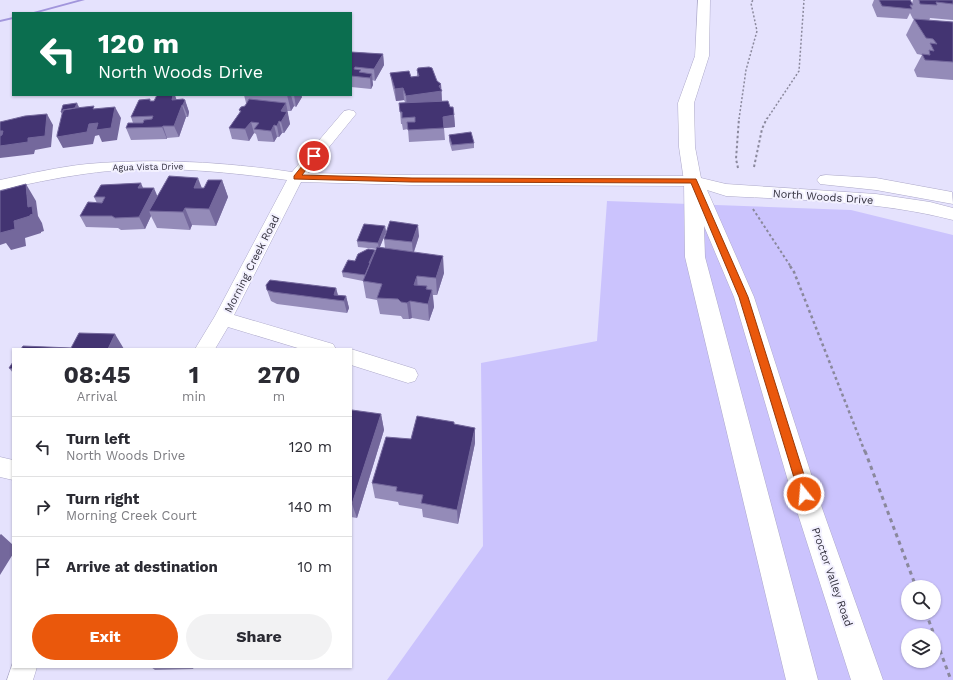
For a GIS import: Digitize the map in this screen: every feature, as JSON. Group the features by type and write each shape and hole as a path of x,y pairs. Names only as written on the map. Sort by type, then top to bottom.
{"street":[{"name":"Proctor Valley Road","path":"704,0 702,56 686,103 687,147 694,181 695,257 802,680"},
{"name":"Morning Creek Road","path":"206,348 223,319 296,177 349,114"},
{"name":"Agua Vista Drive","path":"0,185 85,169 149,165 240,169 296,177"},
{"name":"North Woods Drive","path":"296,177 412,180 694,181 726,176 811,179 876,184 953,198"},
{"name":"Proctor Valley Road","path":"694,181 744,297 809,508 867,680"},
{"name":"North Woods Drive","path":"694,181 726,190 840,196 876,200 953,214"},
{"path":"223,319 323,348"},
{"path":"352,357 408,375"},
{"path":"0,467 12,470"},
{"path":"20,680 24,668"}],"path":[{"path":"738,168 736,159 740,104 746,70 757,31 751,3 753,0"},
{"path":"754,167 762,129 770,111 799,71 804,0"},
{"path":"753,210 794,272 858,432 913,580"},
{"path":"929,620 951,680"}],"shaded area":[{"path":"607,201 851,210 953,235 953,680 387,680 483,546 481,363 597,341"}],"building":[{"path":"879,0 910,0 913,5 910,5 912,9 882,6"},
{"path":"919,0 953,0 953,4 936,2 937,5 920,4"},
{"path":"914,19 953,22 953,62 925,60 922,54 930,55 929,50 934,51 930,43 937,44 933,39 926,38"},
{"path":"352,52 383,54 374,69 355,67 354,69 361,70 359,72 372,74 370,78 352,76"},
{"path":"418,68 432,68 437,81 441,84 439,86 442,91 406,96 403,88 395,89 390,73 409,71 411,77 419,76 417,70"},
{"path":"156,96 173,96 172,100 185,100 174,126 126,128 128,123 143,123 144,120 152,119 153,116 131,117 139,100 150,99 150,101 154,101"},
{"path":"249,99 286,103 281,111 287,112 281,122 279,121 277,126 274,125 271,131 254,129 259,123 251,122 245,129 229,128 241,111 239,110 241,107 245,106"},
{"path":"448,101 450,107 453,107 454,115 443,117 444,128 408,130 407,122 415,122 415,117 402,118 399,103"},
{"path":"77,103 75,108 63,110 63,112 61,112 63,105"},
{"path":"94,106 93,109 115,107 111,128 96,130 98,123 89,124 87,132 57,137 63,110"},
{"path":"47,114 45,136 28,138 28,142 0,146 0,136 2,135 3,131 0,131 0,122 25,116"},
{"path":"471,132 474,143 452,145 449,135"},
{"path":"169,176 198,178 194,188 204,188 208,180 222,180 209,209 185,208 183,212 149,211"},
{"path":"141,183 138,188 154,188 139,217 115,218 112,216 80,216 88,202 102,203 105,197 94,197 101,185"},
{"path":"26,184 28,207 32,206 33,214 14,221 15,229 0,233 0,191"},
{"path":"390,221 418,225 412,242 384,239"},
{"path":"364,224 385,226 378,243 357,241"},
{"path":"377,247 443,256 436,278 417,276 414,285 427,286 426,289 432,290 428,304 410,301 407,303 401,302 398,299 377,298 382,284 363,281"},
{"path":"368,249 375,250 365,275 342,272 348,260 355,261 358,254"},
{"path":"270,280 336,288 334,295 346,296 344,301 273,292 267,290 266,285"},
{"path":"79,333 115,334 108,348 71,348"},
{"path":"23,346 71,348 22,348"},
{"path":"352,410 381,414 352,504"},
{"path":"417,416 454,422 454,424 475,428 457,510 421,503 423,495 396,491 397,487 372,483 386,437 411,439"}],"waterway":[{"path":"36,12 83,0"},
{"path":"0,21 12,18"}],"route":[{"path":"314,156 296,177 412,180 694,181 744,297 804,494"}]}
